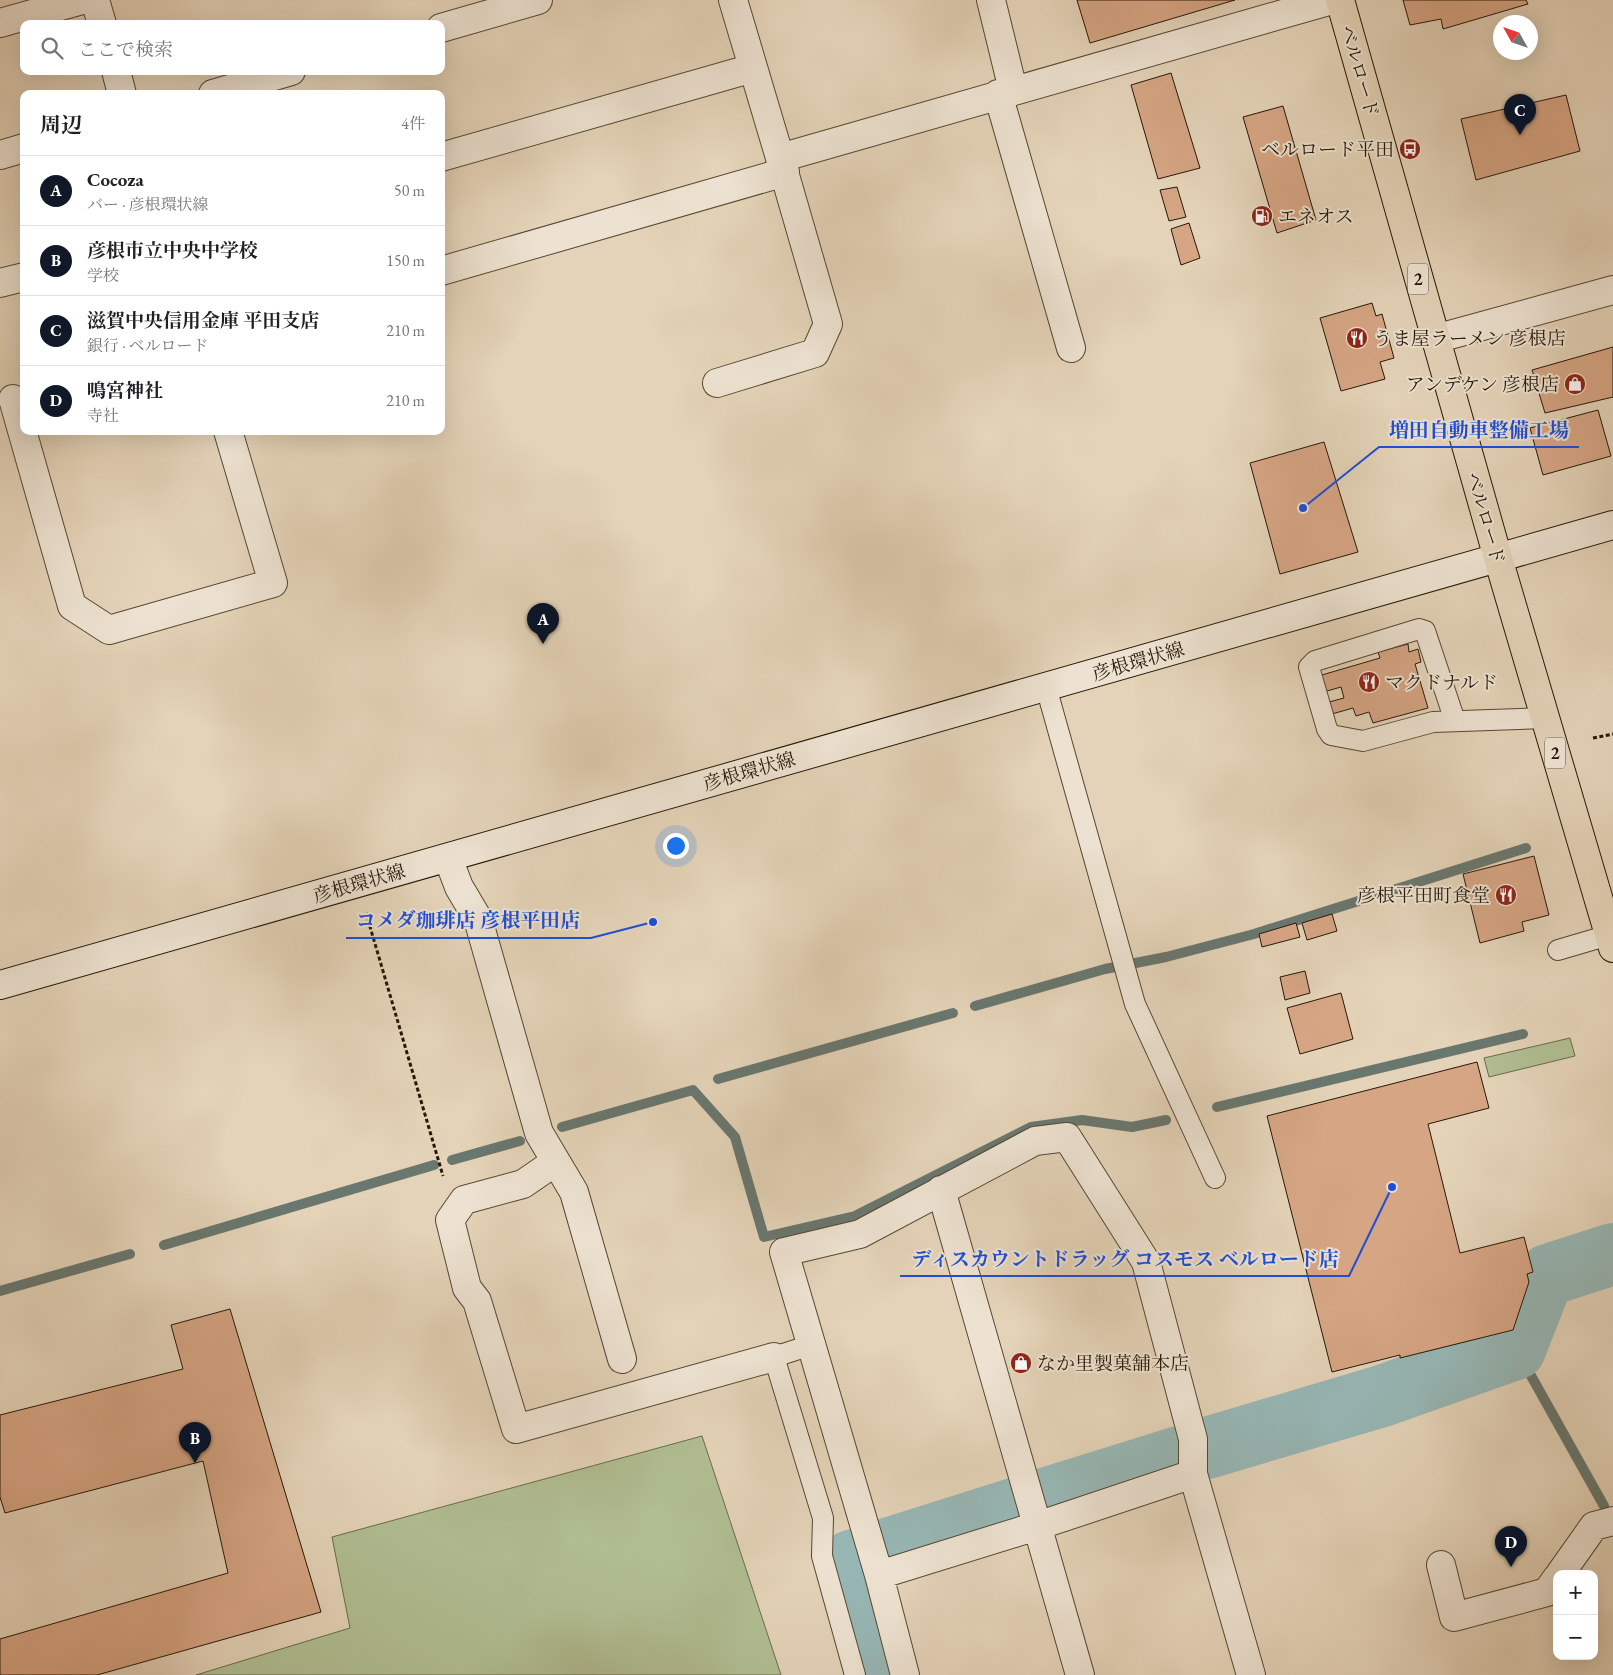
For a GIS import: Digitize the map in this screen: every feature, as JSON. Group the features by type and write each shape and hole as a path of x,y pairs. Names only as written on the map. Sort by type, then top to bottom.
{"main road":[{"name":"ベルロード","path":"1340,0 1544,718 1611,942"}],"street":[{"path":"0,23 82,0"},
{"path":"96,0 101,20"},
{"path":"445,27 538,0"},
{"path":"717,383 815,353 828,324 783,165 752,68 733,0"},
{"path":"991,0 1006,92 1072,348"},
{"path":"445,270 783,165 1006,92 1332,0"},
{"path":"445,156 752,68"},
{"path":"117,75 121,90"},
{"path":"227,90 277,75"},
{"path":"0,155 20,149"},
{"path":"0,283 20,278"},
{"path":"1435,339 1613,290"},
{"path":"12,399 20,427"},
{"path":"22,435 72,606 109,630 273,583 229,435"},
{"name":"彦根環状線","path":"0,985 1613,525"},
{"path":"448,858 459,887 478,919 538,1133 574,1192 622,1359"},
{"path":"905,1675 879,1575 784,1252 860,1234 1035,1141 1067,1137 1146,1262 1193,1439 1193,1474 1251,1675"},
{"path":"555,1162 523,1184 464,1200 450,1220 468,1288 477,1301 516,1429 774,1357"},
{"path":"941,1190 1080,1675"},
{"path":"879,1575 1037,1526 1193,1474"},
{"path":"1563,1570 1594,1526 1613,1520"},
{"path":"1441,1565 1454,1616 1547,1592 1553,1584"}],"lane":[{"path":"1455,722 1426,631 1419,629 1315,661 1309,667 1327,729 1331,735 1363,741 1433,722 1455,722 1544,718"},
{"path":"1046,687 1135,1004 1215,1178"},
{"path":"1504,730 1544,718"},
{"path":"1558,950 1611,942"},
{"path":"810,1345 774,1357 823,1518 822,1556 855,1675"}],"path":[{"path":"1594,738 1613,734"},
{"path":"365,908 447,1192 464,1200"}],"green space":[{"path":"1570,1038 1575,1056 1489,1077 1484,1058"},
{"path":"702,1436 781,1675 196,1675 350,1628 332,1537"}],"building":[{"path":"1077,0 1235,0 1090,43"},
{"path":"1403,0 1526,0 1528,4 1443,29 1441,19 1410,25"},
{"path":"1171,73 1200,168 1158,179 1131,85"},
{"path":"1566,95 1580,151 1476,180 1461,119"},
{"path":"1283,106 1316,220 1277,233 1243,117"},
{"path":"1177,187 1186,217 1169,221 1160,190"},
{"path":"1189,223 1200,258 1181,265 1171,229"},
{"name":"うま屋ラーメン 彦根店","path":"1372,303 1376,316 1382,314 1394,358 1380,362 1385,379 1341,391 1320,318"},
{"name":"アンデケン 彦根店","path":"1613,347 1613,397 1545,413 1532,370"},
{"path":"1598,410 1611,456 1543,475 1530,428"},
{"path":"1324,442 1358,552 1280,574 1250,463"},
{"name":"マクドナルド","path":"1408,644 1409,652 1418,649 1421,662 1415,664 1428,708 1373,723 1369,712 1356,716 1353,708 1332,714 1329,702 1344,698 1341,687 1320,693 1315,677 1380,658 1378,652"},
{"name":"彦根平田町食堂","path":"1534,856 1549,915 1522,922 1524,931 1480,943 1463,874"},
{"path":"1332,914 1337,931 1307,940 1302,923"},
{"path":"1296,923 1300,937 1262,947 1259,934"},
{"path":"1305,971 1310,993 1285,1000 1280,977"},
{"path":"1341,993 1353,1039 1300,1054 1287,1008"},
{"path":"1477,1062 1489,1108 1428,1124 1460,1253 1524,1237 1533,1272 1527,1274 1529,1282 1513,1330 1400,1358 1400,1355 1332,1372 1267,1116"},
{"path":"230,1309 321,1612 97,1675 0,1675 0,1639 228,1573 203,1461 5,1513 0,1497 0,1415 183,1369 171,1325"}],"waterway":[{"path":"975,1006 1105,969 1166,957 1254,934 1526,848"},
{"path":"718,1079 953,1013"},
{"path":"1217,1107 1523,1034"},
{"path":"562,1127 693,1090 735,1137 764,1237 855,1216 1031,1127 1082,1120 1132,1127 1166,1120"},
{"path":"452,1160 520,1141"},
{"path":"164,1245 434,1165"},
{"path":"0,1291 130,1254"},
{"path":"1207,1448 1382,1396 1515,1349 1542,1280 1548,1275 1613,1254"},
{"path":"1504,1353 1525,1365 1604,1506"},
{"path":"1044,1499 1179,1457"},
{"path":"887,1549 1020,1507"},
{"path":"861,1558 851,1561 884,1675"}],"place":[{"name":"滋賀中央信用金庫 平田支店","path":"1520,135"},
{"name":"ベルロード平田","path":"1410,149"},
{"name":"エネオス","path":"1262,216"},
{"name":"うま屋ラーメン 彦根店","path":"1357,338"},
{"name":"アンデケン 彦根店","path":"1575,384"},
{"name":"増田自動車整備工場","path":"1303,508"},
{"name":"Cocoza","path":"543,644"},
{"name":"マクドナルド","path":"1369,682"},
{"name":"彦根平田町食堂","path":"1506,895"},
{"name":"コメダ珈琲店 彦根平田店","path":"653,922"},
{"name":"ディスカウントドラッグ コスモス ベルロード店","path":"1392,1187"},
{"name":"なか里製菓舗本店","path":"1021,1363"},
{"name":"彦根市立中央中学校","path":"195,1463"},
{"name":"鳴宮神社","path":"1511,1567"}]}
